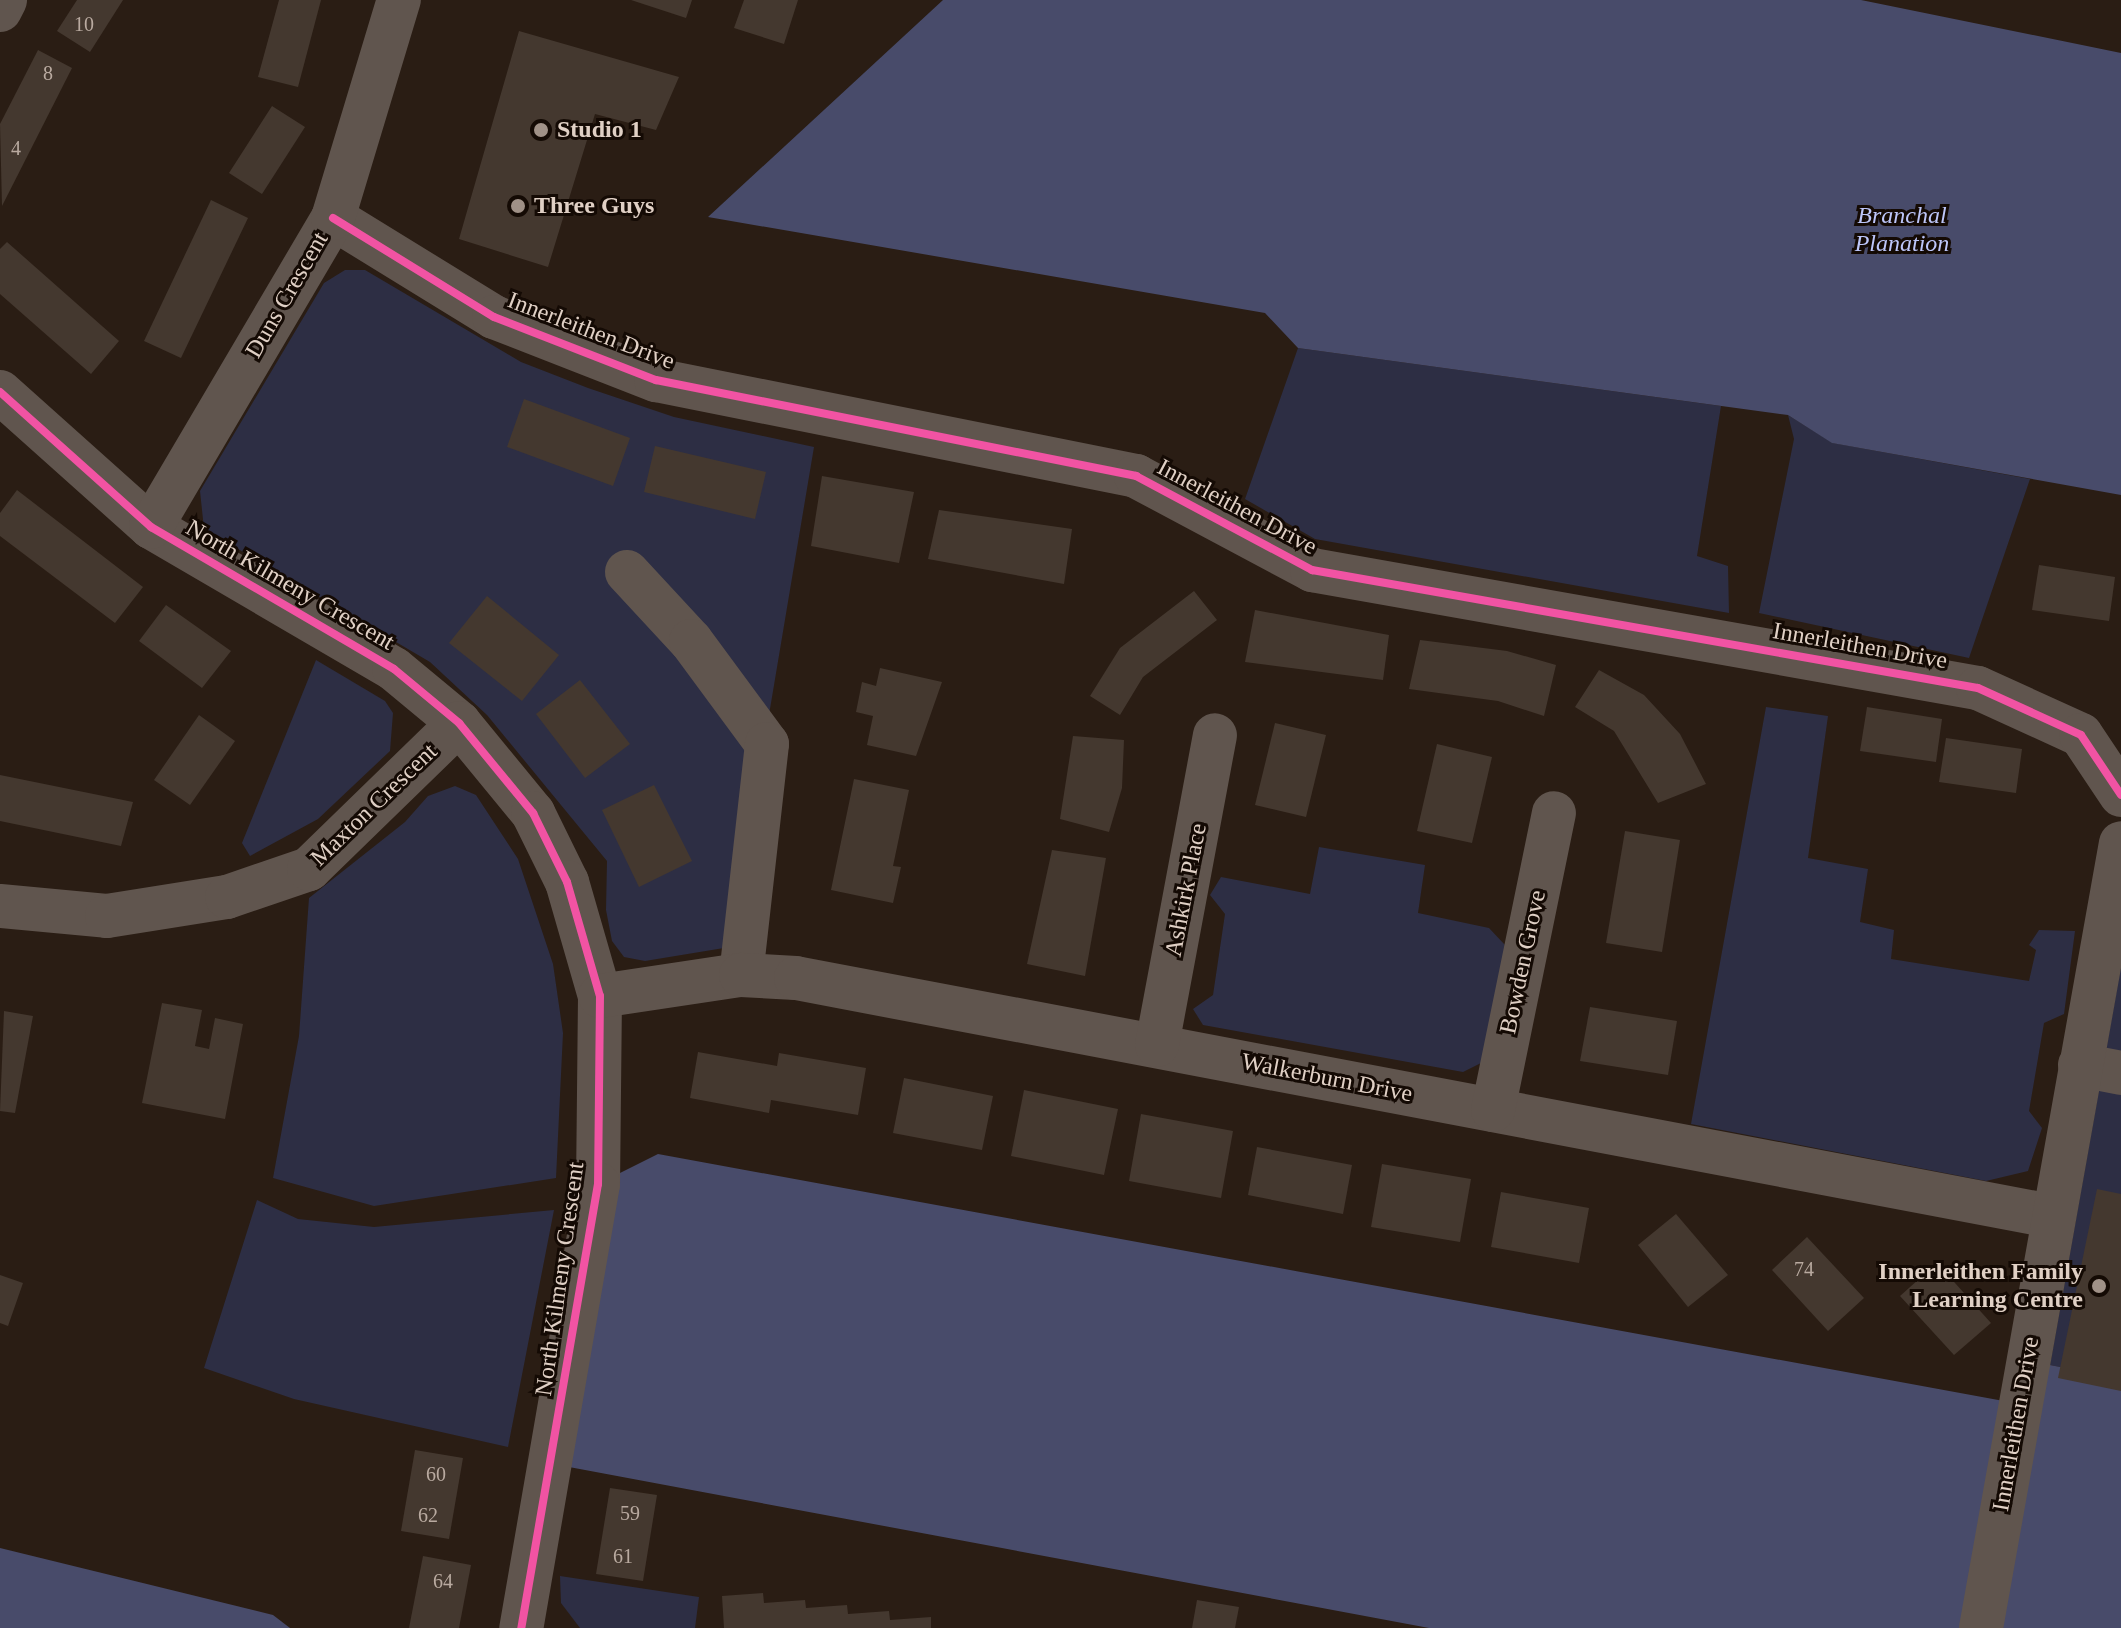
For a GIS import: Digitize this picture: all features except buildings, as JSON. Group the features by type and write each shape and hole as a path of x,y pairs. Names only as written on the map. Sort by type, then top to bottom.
{"street":[{"path":"0,10 5,0"},
{"name":"Duns Crescent","path":"151,527 333,218 399,0"},
{"name":"Innerleithen Drive","path":"333,218 494,317 656,380 1136,476 1312,570 1978,688 2081,735 2121,795"},
{"name":"North Kilmeny Crescent","path":"0,392 151,527 394,669 459,723 533,813 567,882 600,996 598,1184 521,1628"},
{"path":"627,572 691,641 767,744 741,975"},
{"name":"Maxton Crescent","path":"0,906 107,916 227,897 309,869 459,723"},
{"name":"Ashkirk Place","path":"1157,1045 1215,735"},
{"name":"Bowden Grove","path":"1493,1110 1554,813"},
{"name":"Innerleithen Drive","path":"1981,1628 2051,1216 2100,1069 2121,843"},
{"name":"Walkerburn Drive","path":"600,996 741,975 796,978 2051,1216"}],"shaded area":[{"path":"345,270 365,270 521,362 588,388 674,417 814,447 730,947 645,961 624,957 612,941 606,910 607,861 487,715 430,662 204,529 200,491 324,283"},
{"path":"1298,348 1721,406 1697,556 1728,566 1729,613 1315,539 1245,499"},
{"path":"1788,415 1833,443 2030,479 1969,658 1759,613 1794,439"},
{"path":"316,660 385,701 393,713 390,751 318,819 250,856 242,843"},
{"path":"1766,707 1828,716 1808,858 1868,869 1860,922 1894,930 1891,959 2029,981 2036,950 2029,945 2039,930 2075,931 2064,1014 2044,1023 2029,1111 2042,1128 2028,1171 1986,1181 1691,1124"},
{"path":"455,786 476,795 518,859 553,964 563,1033 556,1178 374,1206 273,1178 299,1036 309,898 405,822 428,796"},
{"path":"1319,847 1425,865 1418,913 1489,928 1505,945 1485,1061 1463,1072 1203,1025 1193,1009 1213,995 1225,914 1210,895 1221,877 1310,894"},
{"path":"2121,966 2121,1379 2050,1365"},
{"path":"257,1200 298,1219 374,1227 554,1210 508,1447 294,1399 204,1368"},
{"path":"560,1576 699,1597 695,1628 580,1628 561,1603"}],"green space":[{"name":"Branchal Planation","path":"943,0 1861,0 2121,53 2121,495 1832,443 1788,415 1298,348 1265,313 708,217"},
{"path":"658,1154 2020,1404 2050,1365 2121,1379 2121,1628 1429,1628 553,1464 598,1184"},
{"path":"0,1548 273,1615 290,1628 0,1628"}],"cycle path":[{"path":"333,218 494,317 656,380 1136,476 1312,570 1978,688 2081,735 2121,795"},
{"path":"0,392 151,527 394,669 459,723 533,813 567,882 600,996 598,1184 521,1628"}],"place":[{"name":"Studio 1","path":"541,130"},
{"name":"Three Guys","path":"518,206"},
{"name":"Innerleithen Family Learning Centre","path":"2099,1286"}]}
